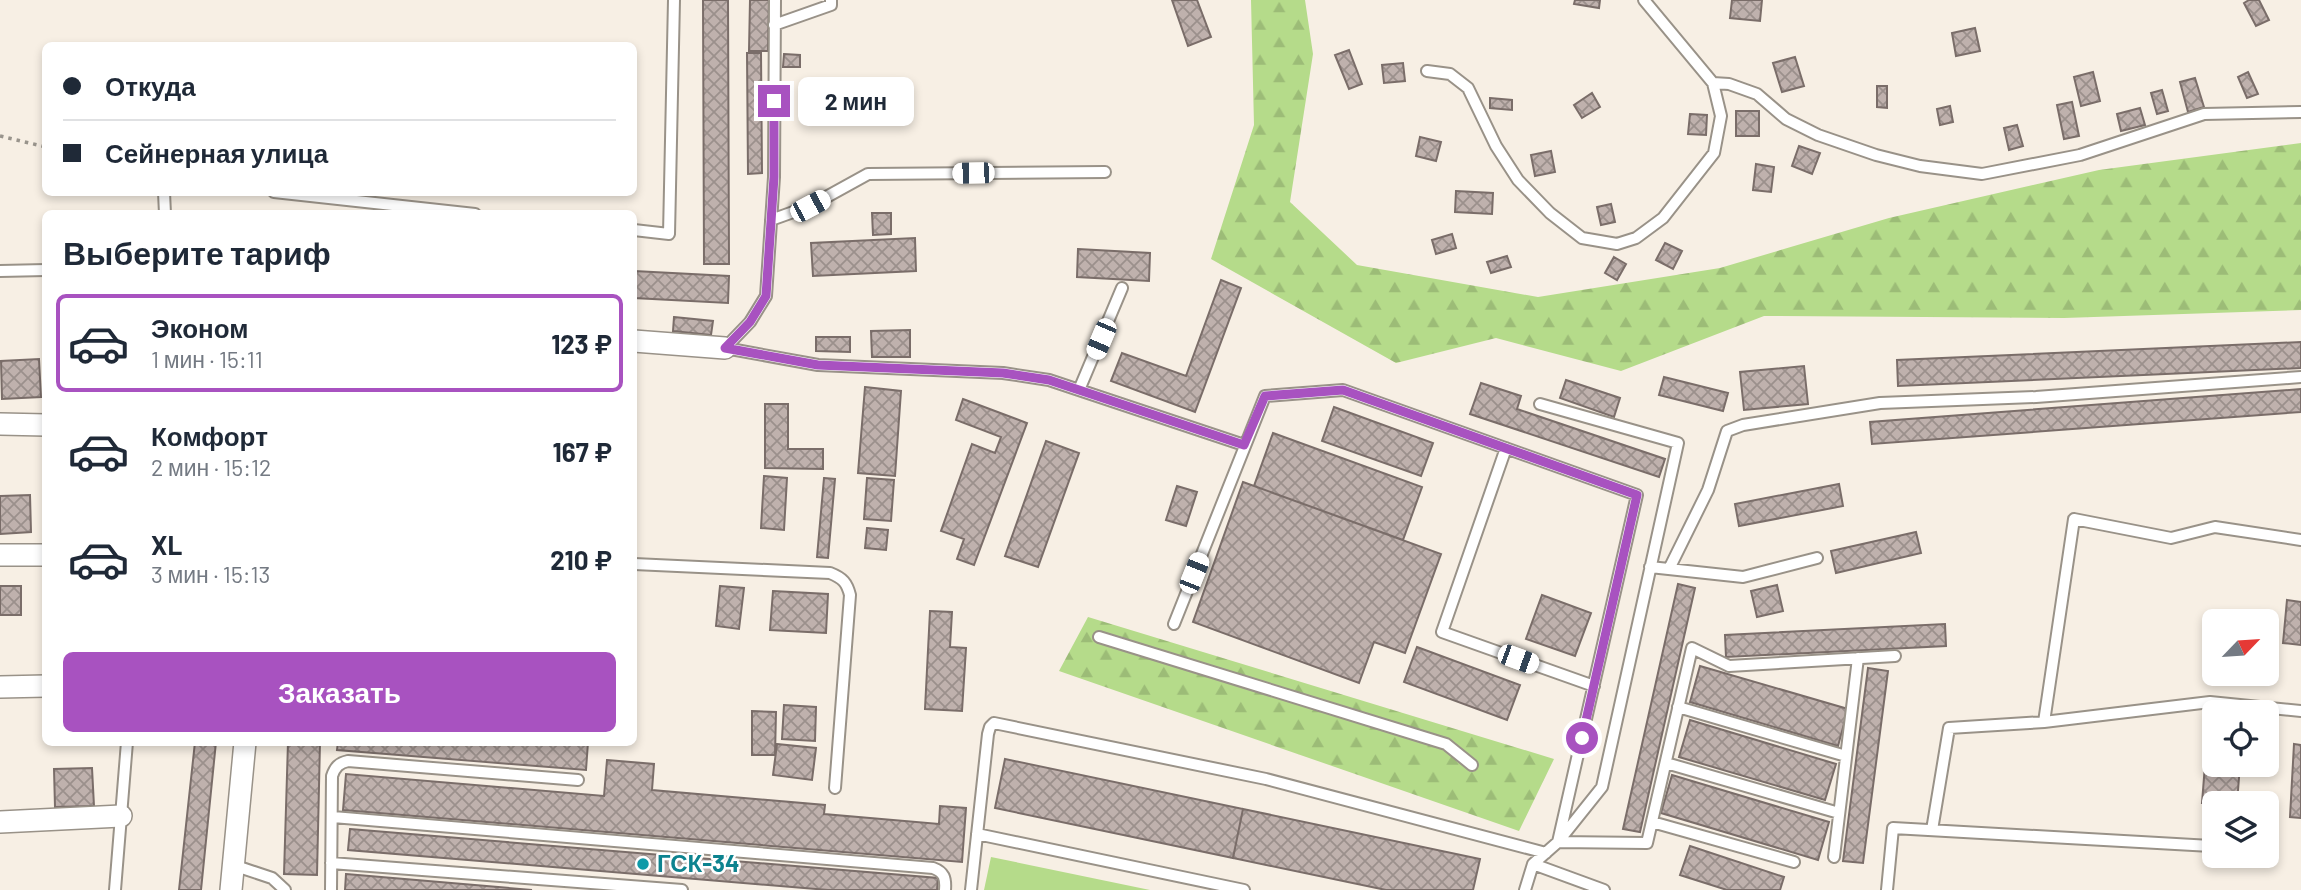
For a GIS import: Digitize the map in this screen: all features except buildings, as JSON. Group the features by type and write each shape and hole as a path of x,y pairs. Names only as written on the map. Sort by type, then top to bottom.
{"street":[{"path":"637,341 725,348"},
{"path":"0,424 42,425"},
{"path":"0,555 42,555"},
{"path":"0,687 42,686"},
{"path":"231,890 246,746"},
{"path":"0,822 121,816"}],"lane":[{"path":"637,230 670,234 674,0"},
{"path":"725,348 750,322 766,296 774,177 775,0"},
{"path":"774,25 831,5 831,0"},
{"path":"1427,72 1450,74 1468,88 1496,146 1518,180 1550,213 1582,239 1617,244 1636,239 1663,218 1714,153 1721,116 1713,83 1644,0"},
{"path":"1713,83 1729,84 1757,94 1786,119 1818,135 1876,155 1920,166 1982,174 2081,155 2204,114 2301,112"},
{"path":"771,220 810,206 869,174 1105,172"},
{"path":"311,196 438,210"},
{"path":"0,271 42,270"},
{"path":"1079,390 1122,288"},
{"path":"725,348 818,365 1003,373 1049,380 1244,445"},
{"path":"1669,569 1708,490 1727,431 1743,425 1880,403 2036,397 2301,377"},
{"path":"1174,624 1265,396 1343,390 1637,495 1558,842"},
{"path":"1525,890 1533,864 1558,842 1602,787 1678,443 1540,404"},
{"path":"1507,448 1442,632 1594,686"},
{"path":"2044,722 2074,519 2171,538 2215,527 2301,540"},
{"path":"1650,567 1743,577 1817,558"},
{"path":"637,564 830,573 841,577 848,585 850,595 835,788"},
{"path":"1099,637 1446,744 1472,765"},
{"path":"1558,842 1647,843 1692,648 1729,666 1895,656"},
{"path":"1834,857 1858,658"},
{"path":"1932,830 1949,728 2044,722 2210,702 2301,712"},
{"path":"1678,707 1846,755"},
{"path":"971,890 988,734 994,723 1266,779 1546,853"},
{"path":"115,890 127,746"},
{"path":"331,890 332,776 341,763 348,761 578,780"},
{"path":"1666,763 1839,813"},
{"path":"333,817 933,868 940,870 945,876 946,890"},
{"path":"1652,822 1794,862"},
{"path":"1887,890 1893,828 2202,845"},
{"path":"977,834 1244,890"},
{"path":"331,863 682,890"},
{"path":"1533,864 1604,890"},
{"path":"233,865 272,878 285,890"}],"path":[{"path":"0,136 42,146"}],"green space":[{"path":"1251,0 1305,0 1313,54 1290,202 1357,265 1538,297 1720,268 1889,218 2099,170 2301,143 2301,310 2064,318 1764,316 1621,371 1496,338 1396,363 1211,259 1254,125"},
{"path":"1088,617 1554,759 1519,831 1059,671"},
{"path":"991,857 1150,890 984,890"}],"place":[{"name":"ГСК-34","path":"643,864"}],"route":[{"path":"774,101 774,177 766,296 750,322 725,348 818,365 1003,373 1049,380 1244,445 1265,396 1343,390 1637,495 1582,738"}]}
